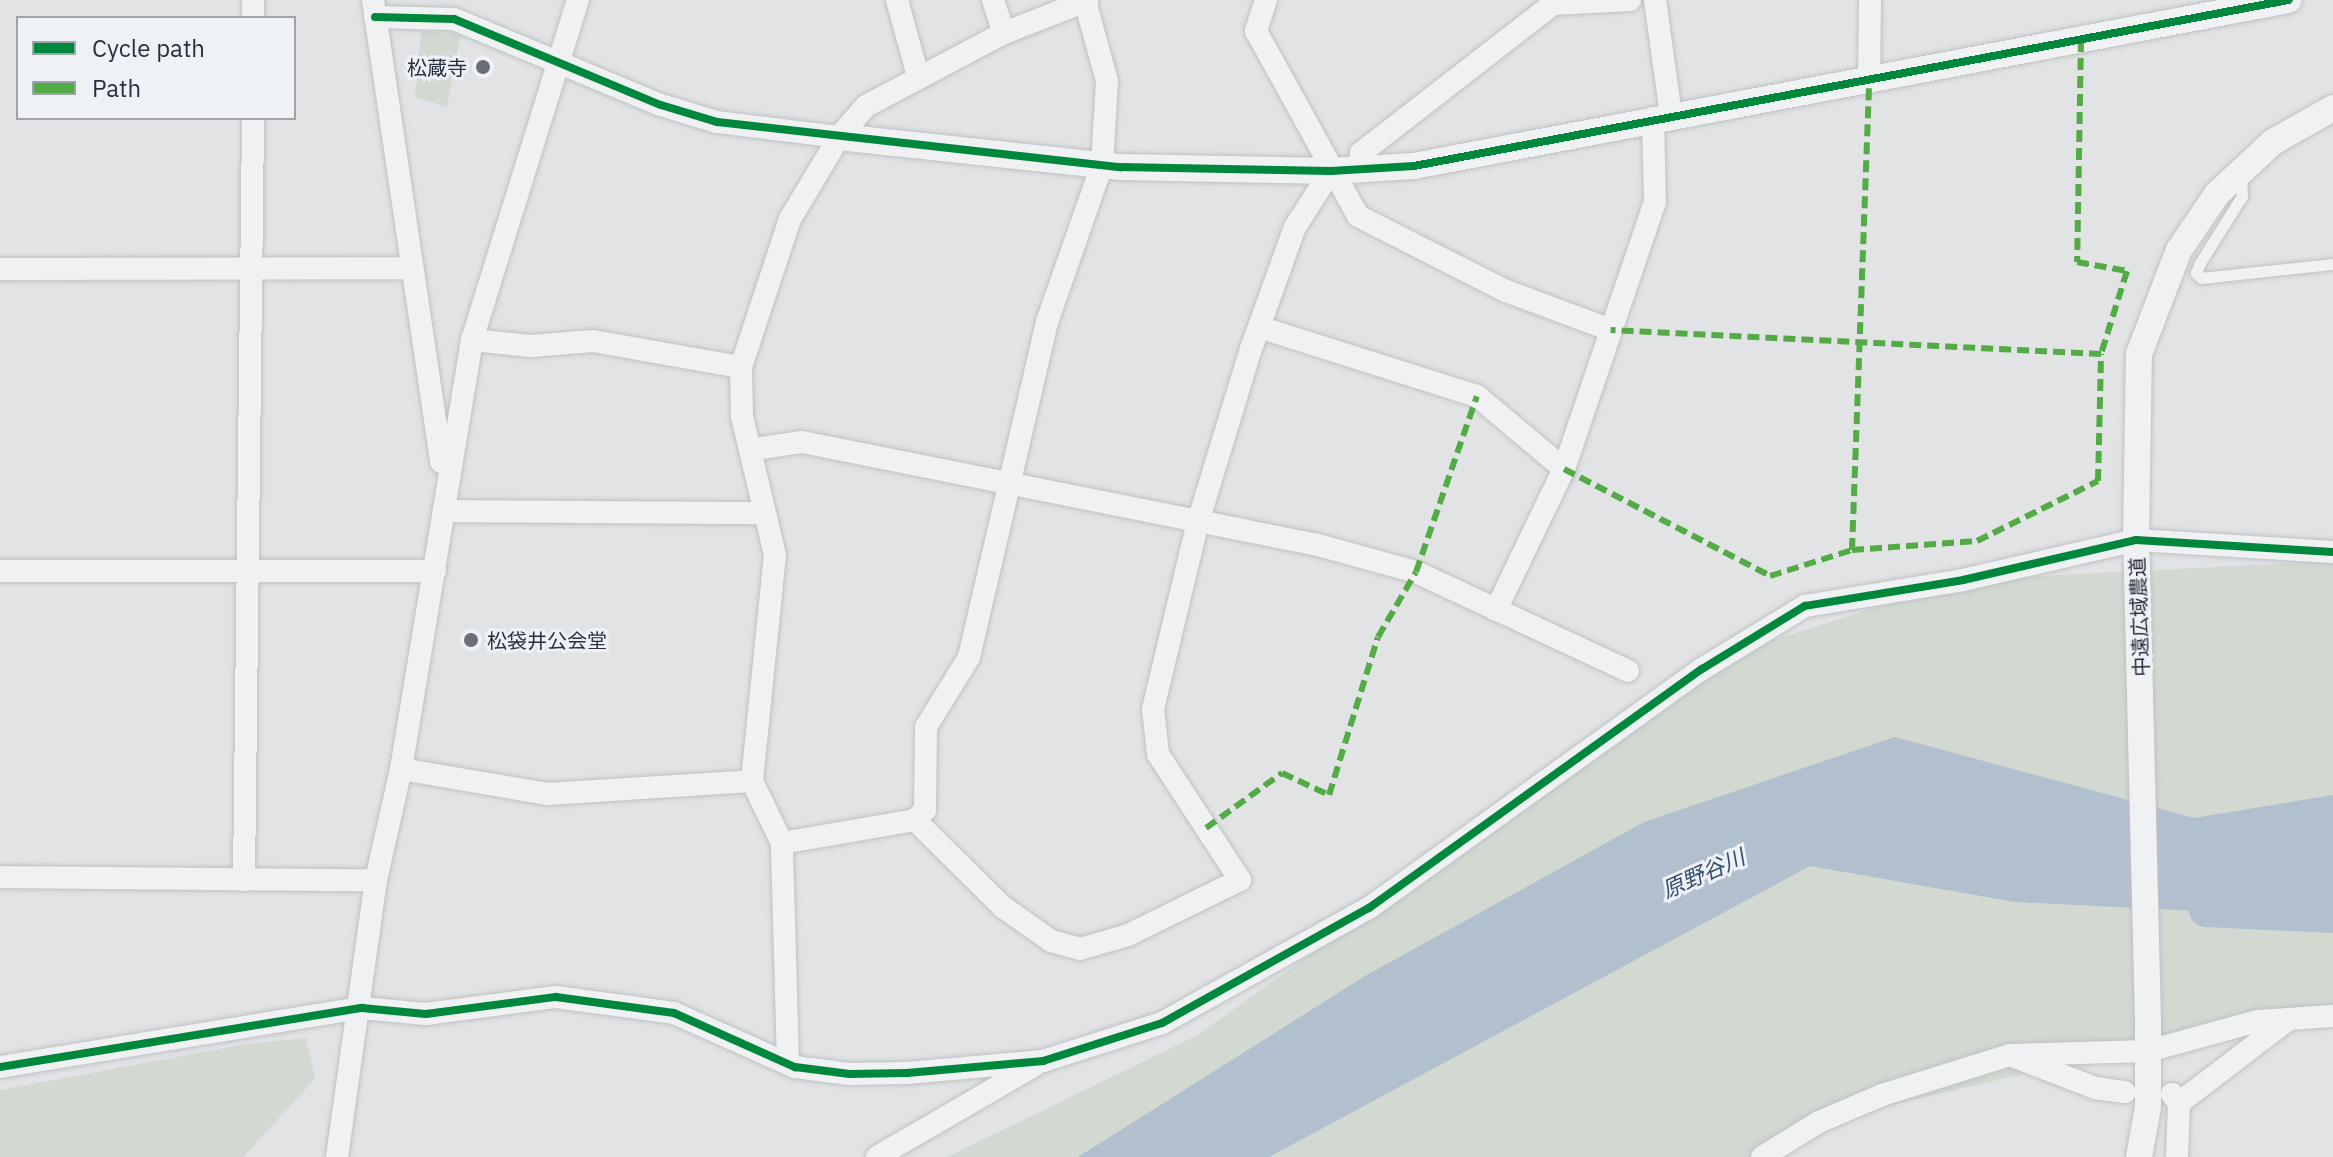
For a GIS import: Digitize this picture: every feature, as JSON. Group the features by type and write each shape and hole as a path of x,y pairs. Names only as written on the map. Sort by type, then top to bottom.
{"street":[{"path":"337,1157 362,1008 376,880 401,769 472,340 578,0"},
{"path":"897,0 918,76"},
{"path":"993,0 1004,33"},
{"path":"782,843 915,820 925,810 926,727 969,657 1006,483 1047,322 1102,165 1107,81 1086,0 1004,33 866,106 839,137 790,219 741,367 742,417 754,449 764,513 775,555 752,781 782,843 788,1064"},
{"path":"1266,0 1256,31 1358,216 1506,291 1611,330"},
{"path":"1360,170 1361,153 1553,4 1630,0"},
{"path":"1496,610 1564,469 1655,202 1662,117 1655,0"},
{"path":"1869,82 1870,0"},
{"path":"444,511 438,425 409,268 374,8 454,19 717,122 1102,165 1331,171 1414,166 1662,117 1869,82 2199,8 2288,0"},
{"name":"中遠広域農道","path":"2139,1157 2148,1107 2148,1022 2135,400 2148,320 2179,250 2240,170 2311,117 2333,108"},
{"path":"244,880 251,571 253,120"},
{"path":"915,820 1003,907 1051,941 1080,949 1128,935 1240,880 1158,754 1153,709 1198,522 1259,327 1295,227 1331,171"},
{"path":"0,269 409,268"},
{"path":"1259,327 1477,396 1564,469"},
{"path":"472,340 531,346 593,341 741,367"},
{"path":"754,449 802,442 1318,545 1416,572 1628,671"},
{"path":"444,511 764,513"},
{"path":"877,1157 1043,1061 1162,1023 1369,908 1785,615 1825,601 2137,551 2333,552"},
{"path":"0,571 435,571"},
{"path":"401,769 547,794 752,781"},
{"path":"0,877 376,880"},
{"path":"0,1067 362,1008 426,1014 509,1000 605,1000 674,1013 788,1064 850,1074 1043,1061"},
{"path":"1762,1157 1819,1122 1882,1095 2010,1055 2148,1051 2258,1021 2333,1016"},
{"path":"2177,1157 2175,1098 2289,1019"},
{"path":"2010,1055 2095,1088 2125,1092"}],"lane":[{"path":"2240,170 2242,196 2196,273 2201,278 2333,264"}],"shaded area":[{"path":"421,31 461,34 447,107 415,97"},
{"path":"2333,561 2333,1010 2287,1012 1819,1122 1782,1157 947,1157 1198,1035 1723,656 1963,580"},
{"path":"306,1038 315,1079 243,1157 0,1157 0,1090 246,1044"}],"water":[{"path":"1895,737 2194,818 2333,795 2333,912 2297,916 2015,902 1810,866 1269,1157 1078,1157 1365,976 1644,822"}],"waterway":[{"name":"原野谷川","path":"2206,910 2333,916"}],"marked path":[{"path":"2081,40 2077,262 2127,271 2101,354"},
{"path":"1852,550 1869,82"},
{"path":"1564,469 1770,576 1852,550 1977,541 2098,481 2101,354 1611,330"},
{"path":"1206,828 1282,773 1329,795 1378,637 1416,572 1477,396"}],"cycle path":[{"path":"375,17 454,19 661,105 717,122 1120,167 1331,171 1414,166 2288,0"},
{"path":"0,1067 362,1008 426,1014 556,997 674,1013 795,1067 850,1074 907,1073 1043,1061 1162,1023 1369,908 1702,669 1805,606 1963,580 2136,540 2333,552"}],"place":[{"name":"松蔵寺","path":"483,67"},
{"name":"松袋井公会堂","path":"471,640"}]}
